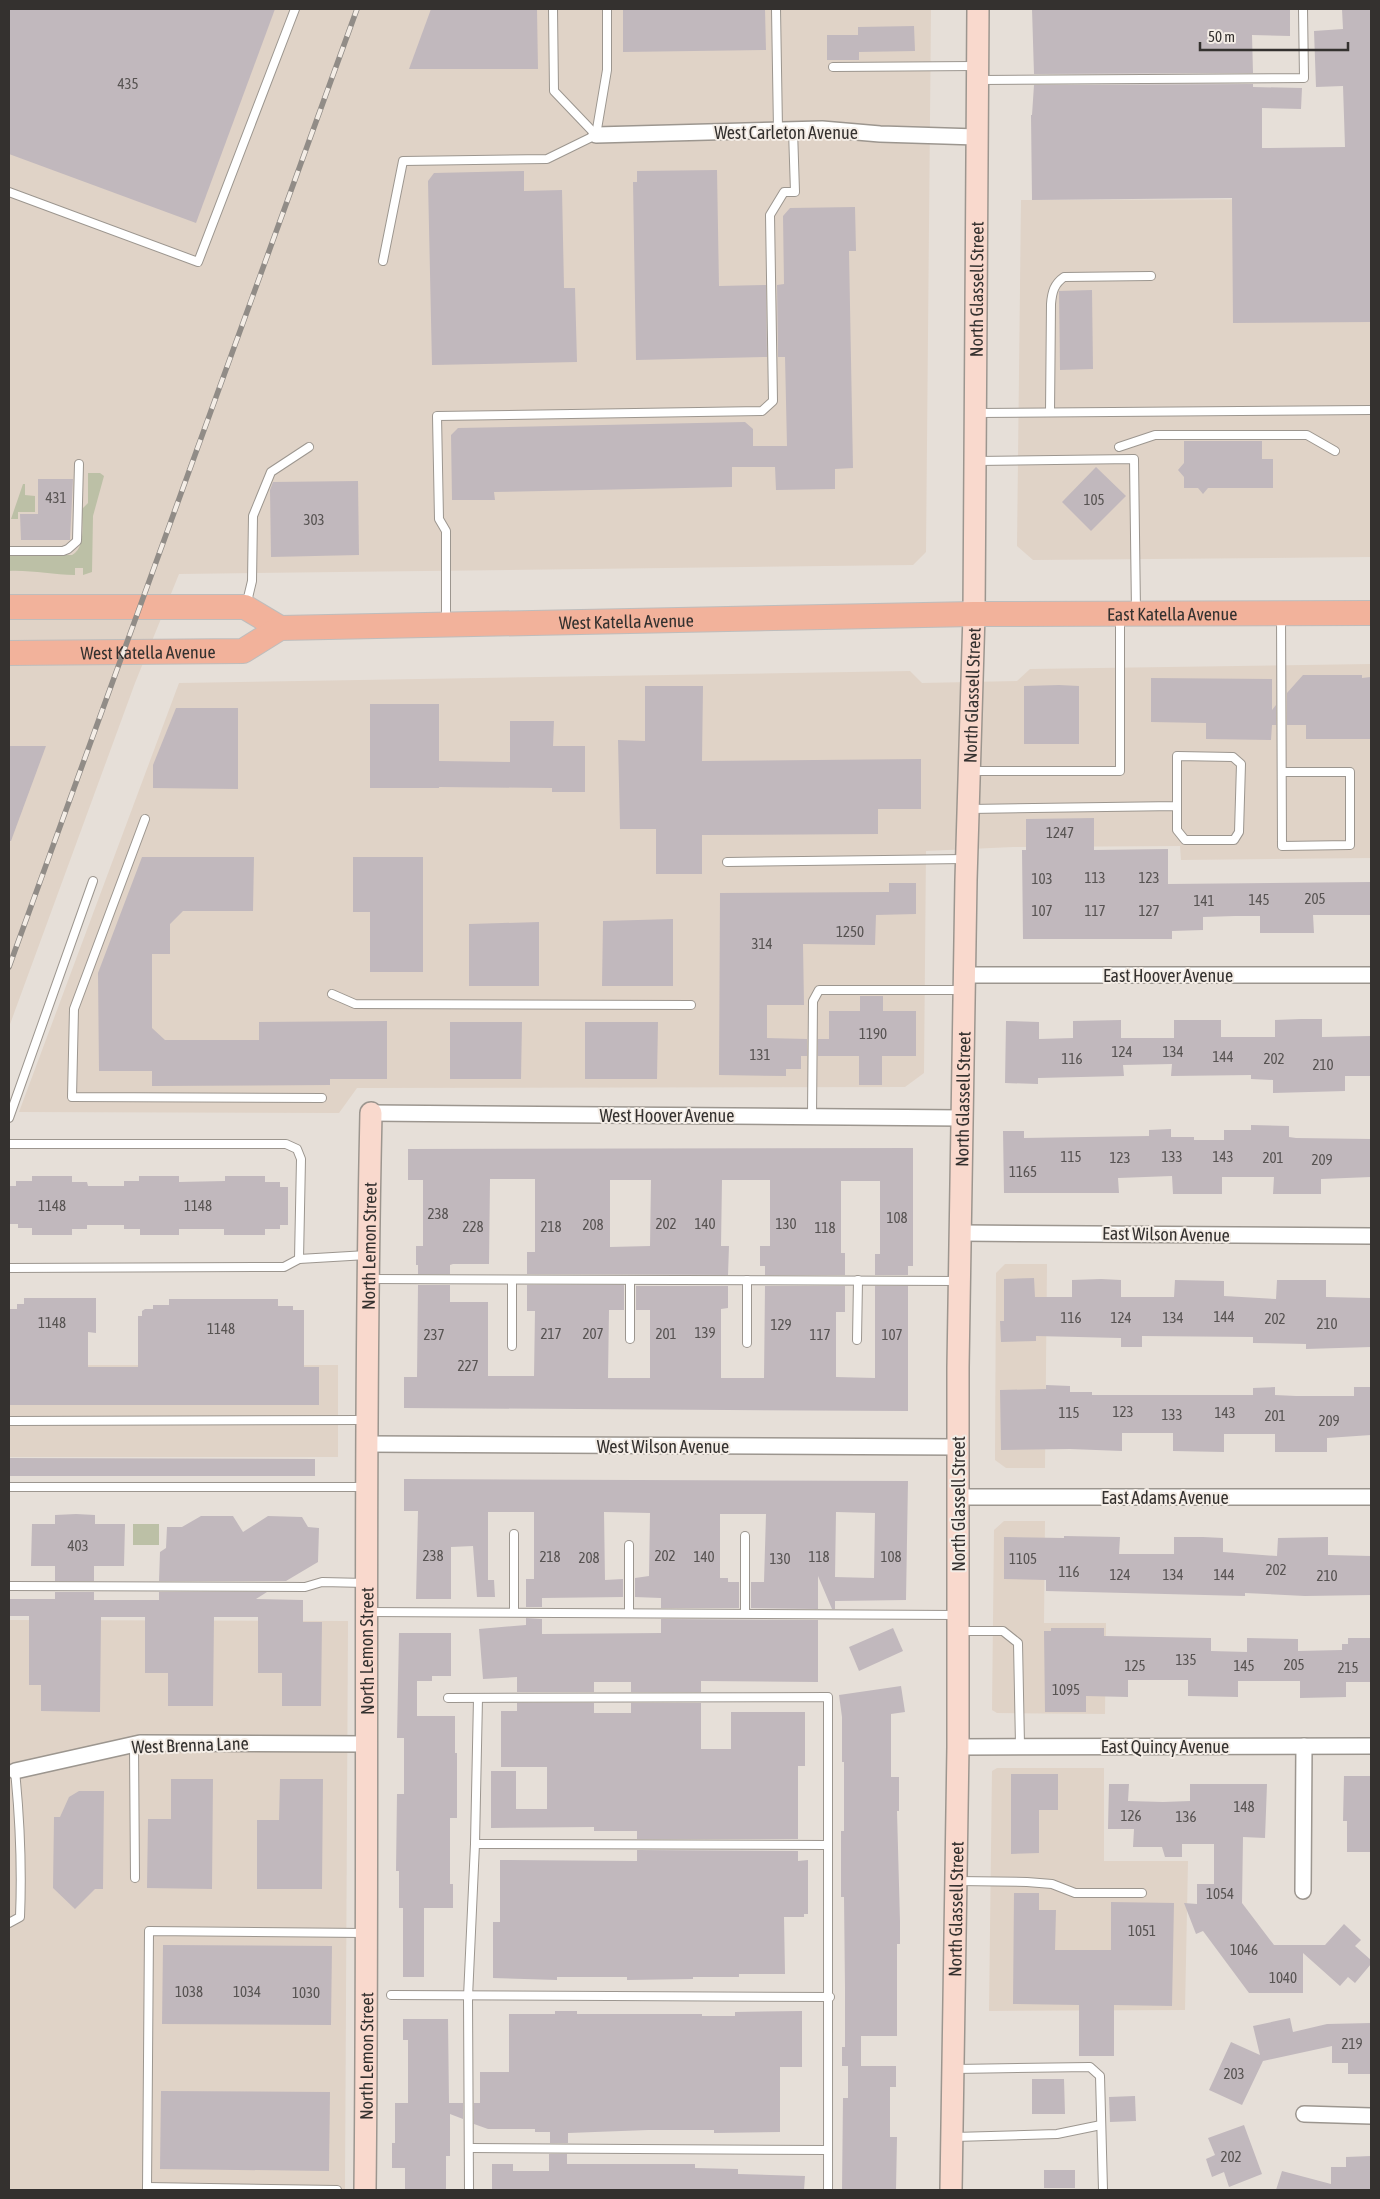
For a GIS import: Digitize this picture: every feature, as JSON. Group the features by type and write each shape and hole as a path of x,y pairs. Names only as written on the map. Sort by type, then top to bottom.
{"main road":[{"name":"North Glassell Street","path":"951,2190 958,1746 958,1447 962,1118 966,858 974,614 978,9"},
{"path":"9,608 246,607 280,628"},
{"name":"East Katella Avenue","path":"974,614 1371,612"},
{"name":"West Katella Avenue","path":"9,653 243,651 280,628 974,614"},
{"name":"North Lemon Street","path":"365,2190 368,1933 366,1612 367,1279 371,1112"}],"street":[{"name":"West Carleton Avenue","path":"596,135 850,130 880,134 977,137"},
{"name":"East Hoover Avenue","path":"964,982 1371,975"},
{"name":"West Hoover Avenue","path":"371,1112 962,1118"},
{"name":"East Wilson Avenue","path":"961,1233 1371,1236"},
{"name":"West Wilson Avenue","path":"367,1444 958,1447"},
{"name":"East Adams Avenue","path":"958,1497 1371,1497"},
{"name":"West Brenna Lane","path":"12,1771 134,1744 368,1744"},
{"name":"East Quincy Avenue","path":"958,1746 1371,1746"},
{"path":"1303,1890 1304,1746"},
{"path":"1304,2114 1371,2116"}],"lane":[{"path":"9,192 198,262 295,9"},
{"path":"553,9 554,91 596,135"},
{"path":"596,135 608,70 607,9"},
{"path":"446,625 446,531 439,519 437,416 762,411 773,401 770,215 784,192 795,192 786,130 776,9"},
{"path":"834,67 977,73 1304,78 1303,9"},
{"path":"383,262 403,161 547,159 596,135"},
{"path":"1050,412 1051,304 1052,291 1058,281 1064,277 1151,276"},
{"path":"974,413 1371,410"},
{"path":"1119,447 1155,435 1307,435 1335,451"},
{"path":"246,607 252,581 253,516 271,472 309,447"},
{"path":"969,771 1120,771 1134,459 975,461"},
{"path":"9,550 63,550 68,549 77,541 79,464"},
{"path":"1281,613 1282,846 1350,845 1350,772 1282,772"},
{"path":"1178,756 1233,757 1241,764 1239,832 1234,840 1185,840 1178,830 1177,806 1178,756"},
{"path":"968,809 1177,806"},
{"path":"145,819 74,1009 72,1098 322,1098"},
{"path":"727,862 966,858"},
{"path":"9,1118 93,881"},
{"path":"812,1116 813,1000 819,990 964,982"},
{"path":"332,994 355,1004 690,1005"},
{"path":"9,1144 286,1144 297,1149 301,1159 299,1259"},
{"path":"9,1268 284,1267 299,1259 368,1255"},
{"path":"367,1279 960,1281"},
{"path":"512,1280 512,1346"},
{"path":"630,1280 630,1339"},
{"path":"747,1280 747,1343"},
{"path":"857,1340 858,1280"},
{"path":"9,1420 367,1420"},
{"path":"9,1487 366,1487"},
{"path":"514,1534 514,1612"},
{"path":"745,1536 745,1613"},
{"path":"629,1545 629,1613"},
{"path":"9,1586 305,1587 322,1582 366,1583"},
{"path":"366,1612 745,1613 958,1623 1003,1631 1018,1643 1020,1745"},
{"path":"448,1698 828,1697 827,1845 830,1997 828,2190"},
{"path":"469,2190 468,1997 475,1844 478,1698"},
{"path":"134,1744 135,1878"},
{"path":"9,1923 20,1917 21,1889 20,1823 12,1771"},
{"path":"475,1844 827,1845"},
{"path":"955,1881 1052,1884 1075,1894 1142,1894"},
{"path":"337,2190 147,2189 149,1931 368,1933"},
{"path":"391,1995 468,1997 830,1997"},
{"path":"953,2069 1090,2067 1100,2076 1103,2190"},
{"path":"952,2137 1057,2134 1101,2125"},
{"path":"470,2148 828,2150"}],"shaded area":[{"path":"9,9 931,9 926,552 913,565 179,574 135,683 9,1027"},
{"path":"1371,199 1371,557 1033,560 1017,546 1021,200"},
{"path":"1371,664 1371,858 1181,860 1180,846 1013,847 926,851 924,1073 905,1087 357,1088 339,1113 19,1112 179,683 910,671 922,683 1017,681 1030,669"},
{"path":"1005,1264 1047,1264 1045,1468 1006,1468 995,1460 996,1273"},
{"path":"9,1365 338,1365 338,1457 9,1457"},
{"path":"1004,1521 1045,1521 1044,1623 1106,1623 1105,1714 997,1713 992,1710 994,1530"},
{"path":"9,1620 348,1621 345,2190 9,2190"},
{"path":"997,1768 1104,1768 1104,1861 1188,1861 1185,2010 989,2011 992,1771"}],"green space":[{"path":"88,473 100,473 104,476 93,516 92,572 83,575 83,568 75,568 75,575 9,571 9,555 72,555 76,551 82,535 82,509 88,503"},
{"path":"23,484 25,484 25,495 35,496 35,512 18,512 18,519 11,519"},
{"path":"133,1524 159,1524 159,1545 133,1545"}],"building":[{"path":"9,9 275,9 196,223 9,154"},
{"path":"431,9 537,9 538,69 409,69"},
{"path":"623,9 765,9 766,50 623,52"},
{"path":"1032,9 1290,9 1290,36 1252,35 1253,73 1034,74"},
{"path":"1342,9 1371,9 1371,322 1233,323 1232,198 1032,200 1031,115 1034,85 1253,84 1253,87 1302,88 1301,109 1262,108 1262,148 1345,147 1343,86 1316,87 1314,31 1343,29"},
{"path":"914,26 915,51 859,52 859,60 827,60 827,35 858,35 858,27"},
{"path":"717,170 719,286 766,285 767,357 636,360 633,182 637,182 637,171"},
{"path":"524,171 524,191 562,190 564,288 575,288 577,362 432,365 428,181 434,173"},
{"path":"855,207 856,251 849,251 853,468 835,469 835,489 776,490 775,467 732,467 732,487 494,492 495,500 452,500 451,435 458,428 745,422 753,429 753,446 787,446 785,357 778,357 777,285 784,284 783,216 790,208"},
{"path":"1092,290 1093,369 1060,370 1059,291"},
{"path":"1184,441 1262,441 1262,459 1273,459 1273,488 1208,488 1203,494 1198,488 1184,488 1184,477 1178,470 1184,463"},
{"path":"1096,467 1126,496 1091,531 1062,502"},
{"path":"38,479 73,479 70,540 21,540 20,514 38,514"},
{"path":"358,481 359,555 271,557 270,490 273,482"},
{"path":"1303,675 1362,675 1362,678 1371,677 1371,739 1306,739 1306,725 1287,725 1287,693"},
{"path":"1151,678 1272,679 1272,710 1276,705 1276,725 1272,725 1271,740 1206,739 1206,723 1151,722"},
{"path":"645,686 703,686 702,761 921,759 921,809 878,809 878,834 702,835 702,874 656,874 656,829 620,829 618,740 645,741"},
{"path":"1024,686 1079,686 1079,744 1024,744"},
{"path":"370,704 439,704 439,761 510,762 510,721 554,721 553,746 585,746 585,792 552,792 552,788 370,788"},
{"path":"176,708 238,708 238,789 153,788 153,765"},
{"path":"9,746 46,746 11,841 9,841"},
{"path":"1094,818 1094,850 1168,849 1168,884 1371,882 1371,915 1313,915 1314,933 1260,933 1260,916 1235,916 1203,917 1203,930 1172,931 1172,939 1023,939 1022,850 1026,850 1026,819"},
{"path":"142,857 254,857 253,911 183,911 170,924 170,954 152,954 152,1028 165,1040 259,1040 259,1022 387,1021 387,1079 330,1079 330,1085 152,1086 152,1071 99,1071 98,973"},
{"path":"353,857 423,857 423,972 370,972 370,912 353,912"},
{"path":"889,883 916,883 916,914 876,915 875,945 803,944 804,1005 767,1005 767,1038 807,1039 807,1056 801,1056 801,1069 786,1069 786,1076 719,1075 720,893 889,892"},
{"path":"673,919 673,986 602,986 603,921"},
{"path":"539,922 539,986 469,986 469,924"},
{"path":"860,996 883,996 883,1011 916,1011 916,1056 882,1056 882,1085 859,1085 859,1056 818,1056 818,1039 829,1039 829,1011 860,1011"},
{"path":"1322,1019 1322,1037 1371,1036 1371,1076 1345,1076 1345,1091 1273,1093 1273,1080 1251,1079 1251,1075 1171,1076 1172,1064 1123,1065 1124,1076 1038,1078 1038,1084 1005,1083 1006,1021 1039,1022 1039,1039 1073,1038 1073,1021 1121,1020 1121,1038 1174,1038 1174,1020 1221,1020 1221,1037 1275,1037 1275,1020"},
{"path":"450,1022 522,1022 521,1079 450,1079"},
{"path":"585,1022 658,1022 657,1079 585,1079"},
{"path":"1251,1125 1289,1126 1289,1137 1296,1138 1371,1139 1371,1177 1321,1179 1321,1194 1273,1194 1274,1177 1222,1177 1222,1194 1173,1194 1172,1176 1118,1178 1119,1193 1004,1193 1003,1131 1024,1131 1024,1138 1149,1136 1149,1130 1171,1129 1171,1137 1194,1137 1194,1140 1224,1140 1224,1130 1251,1130"},
{"path":"913,1148 913,1266 908,1266 908,1275 875,1275 875,1254 880,1254 880,1181 841,1181 841,1253 845,1253 845,1275 765,1275 765,1266 760,1266 760,1246 770,1246 770,1180 722,1180 721,1246 729,1246 728,1275 527,1274 527,1252 535,1252 535,1179 490,1179 489,1264 453,1264 450,1265 450,1274 418,1274 416,1246 423,1246 423,1180 408,1180 408,1149","holes":["610,1180 651,1180 650,1246 610,1247"]},
{"path":"32,1176 72,1176 72,1182 87,1182 88,1186 124,1186 124,1181 139,1181 139,1176 179,1176 179,1182 225,1181 225,1176 265,1176 265,1182 280,1182 280,1187 288,1187 288,1225 280,1225 280,1229 265,1229 265,1235 224,1235 224,1229 179,1229 179,1235 140,1235 140,1229 124,1229 124,1225 87,1225 87,1229 72,1229 72,1235 32,1235 32,1228 18,1228 18,1224 9,1224 9,1186 16,1186 16,1181 32,1181"},
{"path":"1034,1278 1035,1297 1072,1297 1072,1280 1101,1279 1121,1280 1121,1297 1174,1297 1175,1280 1224,1281 1224,1296 1276,1299 1277,1280 1326,1280 1326,1297 1371,1298 1371,1347 1306,1349 1306,1344 1253,1343 1253,1337 1142,1336 1142,1347 1121,1347 1121,1338 1036,1336 1036,1341 1001,1342 1000,1321 1004,1321 1004,1279"},
{"path":"418,1285 450,1285 450,1302 488,1302 488,1376 534,1376 535,1311 527,1311 527,1285 624,1285 624,1310 609,1310 608,1378 650,1378 650,1310 636,1310 636,1286 728,1286 728,1308 721,1309 721,1378 764,1378 765,1286 845,1286 845,1312 836,1312 836,1377 875,1378 875,1286 908,1286 908,1411 404,1408 404,1377 417,1377"},
{"path":"24,1298 96,1298 96,1333 88,1332 88,1367 138,1367 138,1316 142,1316 142,1311 145,1309 153,1309 153,1305 169,1305 169,1299 278,1299 278,1306 293,1306 293,1310 304,1310 304,1367 319,1367 319,1405 9,1405 9,1309 17,1309 17,1304 24,1304"},
{"path":"1046,1385 1070,1386 1070,1392 1092,1392 1092,1395 1253,1395 1253,1388 1275,1387 1275,1395 1354,1396 1354,1387 1371,1387 1371,1435 1327,1438 1327,1452 1275,1452 1275,1434 1224,1434 1224,1452 1173,1451 1173,1433 1122,1433 1122,1451 1070,1449 1001,1450 1000,1390 1046,1389"},
{"path":"9,1458 315,1459 315,1476 9,1476"},
{"path":"404,1479 908,1481 906,1600 835,1601 835,1609 832,1609 818,1576 818,1609 751,1608 751,1582 764,1582 766,1514 720,1514 720,1578 728,1578 728,1582 739,1582 739,1608 661,1608 661,1598 635,1597 635,1578 649,1576 650,1513 604,1512 605,1580 623,1579 623,1597 542,1598 542,1607 526,1607 526,1579 534,1579 534,1512 488,1512 488,1580 494,1580 495,1597 477,1597 473,1546 451,1547 451,1599 416,1599 418,1511 404,1511","holes":["836,1512 875,1513 874,1578 835,1577"]},
{"path":"55,1515 95,1515 95,1524 125,1524 124,1566 94,1566 94,1581 55,1581 55,1566 31,1566 32,1524 55,1524"},
{"path":"201,1516 233,1516 243,1532 268,1516 302,1517 308,1527 319,1528 318,1562 286,1581 159,1581 160,1552 166,1548 167,1527 182,1527"},
{"path":"1064,1536 1120,1537 1119,1554 1174,1554 1174,1537 1223,1538 1223,1552 1277,1556 1278,1538 1328,1537 1328,1555 1371,1556 1371,1595 1305,1596 1245,1593 1245,1596 1046,1591 1046,1580 1004,1579 1004,1537 1064,1538"},
{"path":"55,1592 94,1592 94,1600 159,1600 159,1592 267,1592 256,1599 303,1600 303,1622 322,1622 321,1706 282,1706 282,1673 258,1673 258,1617 214,1617 213,1706 168,1706 168,1673 145,1673 145,1617 101,1617 100,1712 41,1711 41,1685 29,1685 29,1616 9,1616 9,1599 55,1599"},
{"path":"526,1618 542,1619 542,1634 661,1633 661,1619 818,1620 818,1682 701,1681 701,1692 631,1692 631,1682 594,1682 594,1692 517,1692 517,1677 483,1679 479,1629 526,1625"},
{"path":"893,1628 903,1651 859,1671 849,1647"},
{"path":"1051,1628 1104,1628 1104,1636 1211,1638 1211,1651 1247,1652 1247,1638 1298,1639 1298,1651 1342,1650 1342,1644 1348,1644 1348,1638 1371,1638 1371,1682 1346,1682 1346,1697 1300,1698 1300,1681 1238,1681 1238,1697 1188,1696 1188,1680 1128,1680 1128,1697 1086,1696 1086,1712 1045,1712 1044,1631 1051,1631"},
{"path":"399,1633 451,1633 451,1676 432,1676 432,1681 417,1681 417,1716 455,1716 455,1753 457,1753 457,1818 450,1818 450,1884 453,1884 453,1908 424,1908 424,1977 403,1977 403,1908 399,1908 399,1871 396,1871 397,1794 404,1794 404,1738 397,1738"},
{"path":"901,1686 905,1712 891,1714 891,1777 899,1777 899,1811 897,1811 900,1944 897,1944 897,2036 861,2036 861,2066 896,2066 896,2087 890,2087 890,2137 897,2137 896,2190 842,2190 843,2098 848,2098 848,2066 842,2066 842,2047 845,2047 844,1897 841,1897 841,1831 844,1831 844,1762 842,1762 842,1717 839,1695"},
{"path":"517,1703 594,1703 594,1713 631,1713 631,1703 701,1703 701,1749 731,1749 731,1712 805,1712 805,1766 798,1766 798,1839 637,1839 637,1831 594,1831 594,1827 491,1828 491,1771 516,1771 516,1809 547,1809 547,1767 501,1767 501,1711 517,1711"},
{"path":"1011,1774 1058,1774 1058,1810 1039,1810 1039,1853 1011,1854"},
{"path":"1344,1776 1371,1776 1371,1852 1347,1852 1347,1821 1343,1821"},
{"path":"171,1779 213,1779 212,1889 147,1888 148,1819 171,1819"},
{"path":"280,1779 323,1779 322,1889 257,1889 257,1820 279,1820"},
{"path":"1109,1784 1129,1784 1128,1801 1163,1802 1190,1801 1190,1784 1267,1784 1265,1838 1243,1837 1242,1903 1274,1945 1325,1945 1344,1924 1361,1940 1355,1946 1371,1960 1371,1964 1355,1983 1348,1977 1340,1986 1303,1953 1303,1993 1249,1993 1203,1931 1196,1934 1184,1903 1197,1904 1197,1884 1214,1884 1214,1844 1182,1844 1182,1857 1165,1857 1162,1847 1133,1847 1134,1829 1108,1829"},
{"path":"79,1791 104,1791 103,1889 95,1889 75,1909 53,1888 54,1817 60,1817 69,1797"},
{"path":"637,1850 798,1851 798,1861 808,1860 808,1914 804,1914 804,1917 784,1917 785,1974 739,1974 739,1977 627,1980 627,1977 557,1977 557,1980 493,1978 493,1922 500,1922 500,1860 637,1861"},
{"path":"1014,1893 1039,1893 1039,1910 1056,1910 1055,1950 1111,1950 1111,1902 1174,1903 1172,2006 1114,2005 1114,2056 1079,2056 1079,2005 1013,2004"},
{"path":"163,1945 332,1946 331,2025 162,2024"},
{"path":"555,2011 577,2011 577,2014 702,2014 702,2016 735,2016 735,2012 802,2011 802,2067 780,2067 780,2132 714,2133 714,2130 648,2130 568,2133 568,2143 550,2143 550,2132 535,2132 535,2129 488,2129 474,2124 474,2103 480,2103 480,2072 509,2072 509,2014 555,2014"},
{"path":"1290,2018 1293,2032 1327,2024 1371,2023 1371,2074 1348,2074 1348,2063 1332,2063 1332,2046 1263,2061 1242,2105 1209,2090 1231,2042 1260,2055 1253,2026"},
{"path":"403,2019 448,2019 449,2103 463,2103 463,2119 450,2114 450,2156 446,2156 446,2190 405,2190 405,2168 392,2168 392,2143 395,2143 395,2103 408,2103 408,2040 403,2040"},
{"path":"1032,2079 1064,2079 1065,2114 1032,2114"},
{"path":"161,2091 330,2092 329,2171 160,2169"},
{"path":"1135,2096 1136,2121 1110,2122 1109,2097"},
{"path":"1244,2125 1262,2174 1229,2187 1224,2172 1212,2177 1206,2159 1215,2155 1208,2138"},
{"path":"549,2154 567,2154 567,2164 695,2164 695,2168 738,2169 738,2174 805,2176 804,2190 492,2190 492,2164 513,2164 513,2171 549,2171"},
{"path":"1371,2156 1371,2190 1276,2190 1282,2171 1331,2184 1331,2167 1346,2167 1346,2157"},
{"path":"1044,2170 1075,2170 1075,2188 1044,2188"}],"railway":[{"path":"9,967 357,9"}]}
